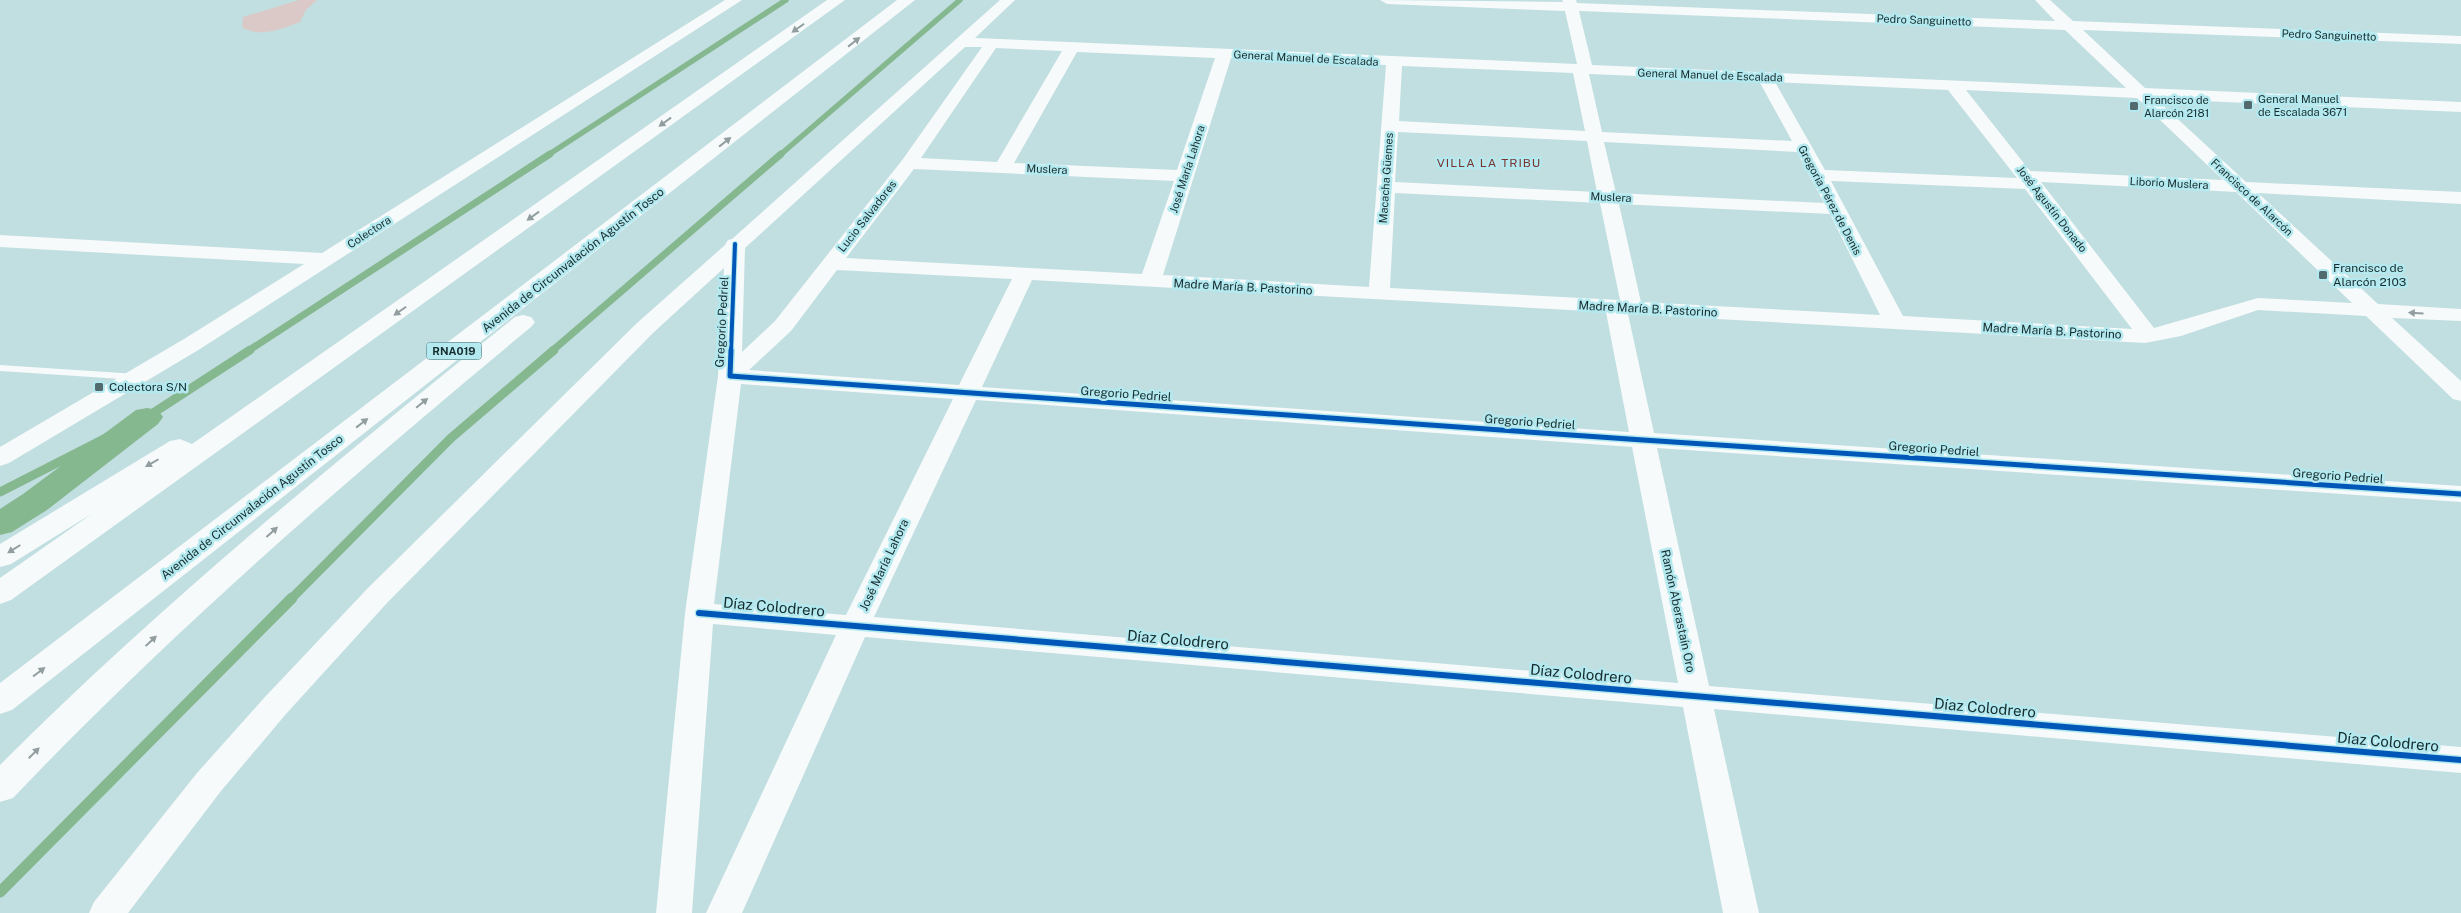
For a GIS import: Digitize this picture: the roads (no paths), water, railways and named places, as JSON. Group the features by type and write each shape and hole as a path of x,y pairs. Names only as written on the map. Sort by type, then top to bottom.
{"highway":[{"path":"0,594 837,0"},
{"name":"Avenida de Circunvalación Agustín Tosco","path":"0,701 907,0"},
{"path":"0,788 106,682 224,574 384,434 574,280 697,164"},
{"path":"0,557 144,468 331,359"}],"street":[{"name":"Colectora","path":"0,458 137,377 327,259 735,0"},
{"path":"107,913 209,782 324,651 377,596 638,335 735,244 1008,0"},
{"name":"Pedro Sanguinetto","path":"1387,0 1570,4 2461,40"},
{"name":"Francisco de Alarcón","path":"2042,0 2461,394"},
{"name":"Ramón Aberastaín Oro","path":"1570,4 1607,197 1643,440 1742,913"},
{"name":"General Manuel de Escalada","path":"960,42 991,45 2461,107"},
{"name":"Lucio Salvadores","path":"730,376 783,326 908,163 991,45"},
{"path":"1003,167 1071,48"},
{"name":"José María Lahora","path":"1150,282 1224,55"},
{"name":"Macacha Güemes","path":"1379,294 1394,62"},
{"name":"Gregoria Pérez de Denis","path":"1765,78 1819,175 1895,322"},
{"name":"José Agustín Donado","path":"1953,85 2030,180 2142,325 2145,336"},
{"path":"1390,126 1802,147"},
{"name":"Muslera","path":"908,163 1185,176"},
{"name":"Liborio Muslera","path":"1819,175 2242,187 2461,198"},
{"name":"Muslera","path":"1385,187 1836,209"},
{"path":"0,241 327,259"},
{"name":"Gregorio Pedriel","path":"735,244 730,376 1643,440 2461,494"},
{"name":"Madre María B. Pastorino","path":"830,264 2145,336 2165,335 2237,308 2258,304 2461,315"},
{"name":"José María Lahora","path":"724,913 855,626 966,392 1024,275"},
{"path":"674,913 699,613 730,376"},
{"name":"Díaz Colodrero","path":"699,613 2461,760"}],"lane":[{"path":"0,368 137,377"}],"waterway":[{"path":"548,155 786,0"},
{"path":"780,155 960,0"},
{"path":"248,351 550,154"},
{"path":"552,351 781,154"},
{"path":"0,492 147,417 250,350"},
{"path":"291,599 451,438 554,350"},
{"path":"0,524 35,502 147,417"},
{"path":"0,892 292,598"}],"place":[{"name":"General Manuel de Escalada 3671","path":"2248,105"},
{"name":"Francisco de Alarcón 2181","path":"2134,106"},
{"name":"Francisco de Alarcón 2103","path":"2323,275"},
{"name":"Colectora S/N","path":"99,387"}],"district":[{"name":"VILLA LA TRIBU","path":"1489,163"}]}
